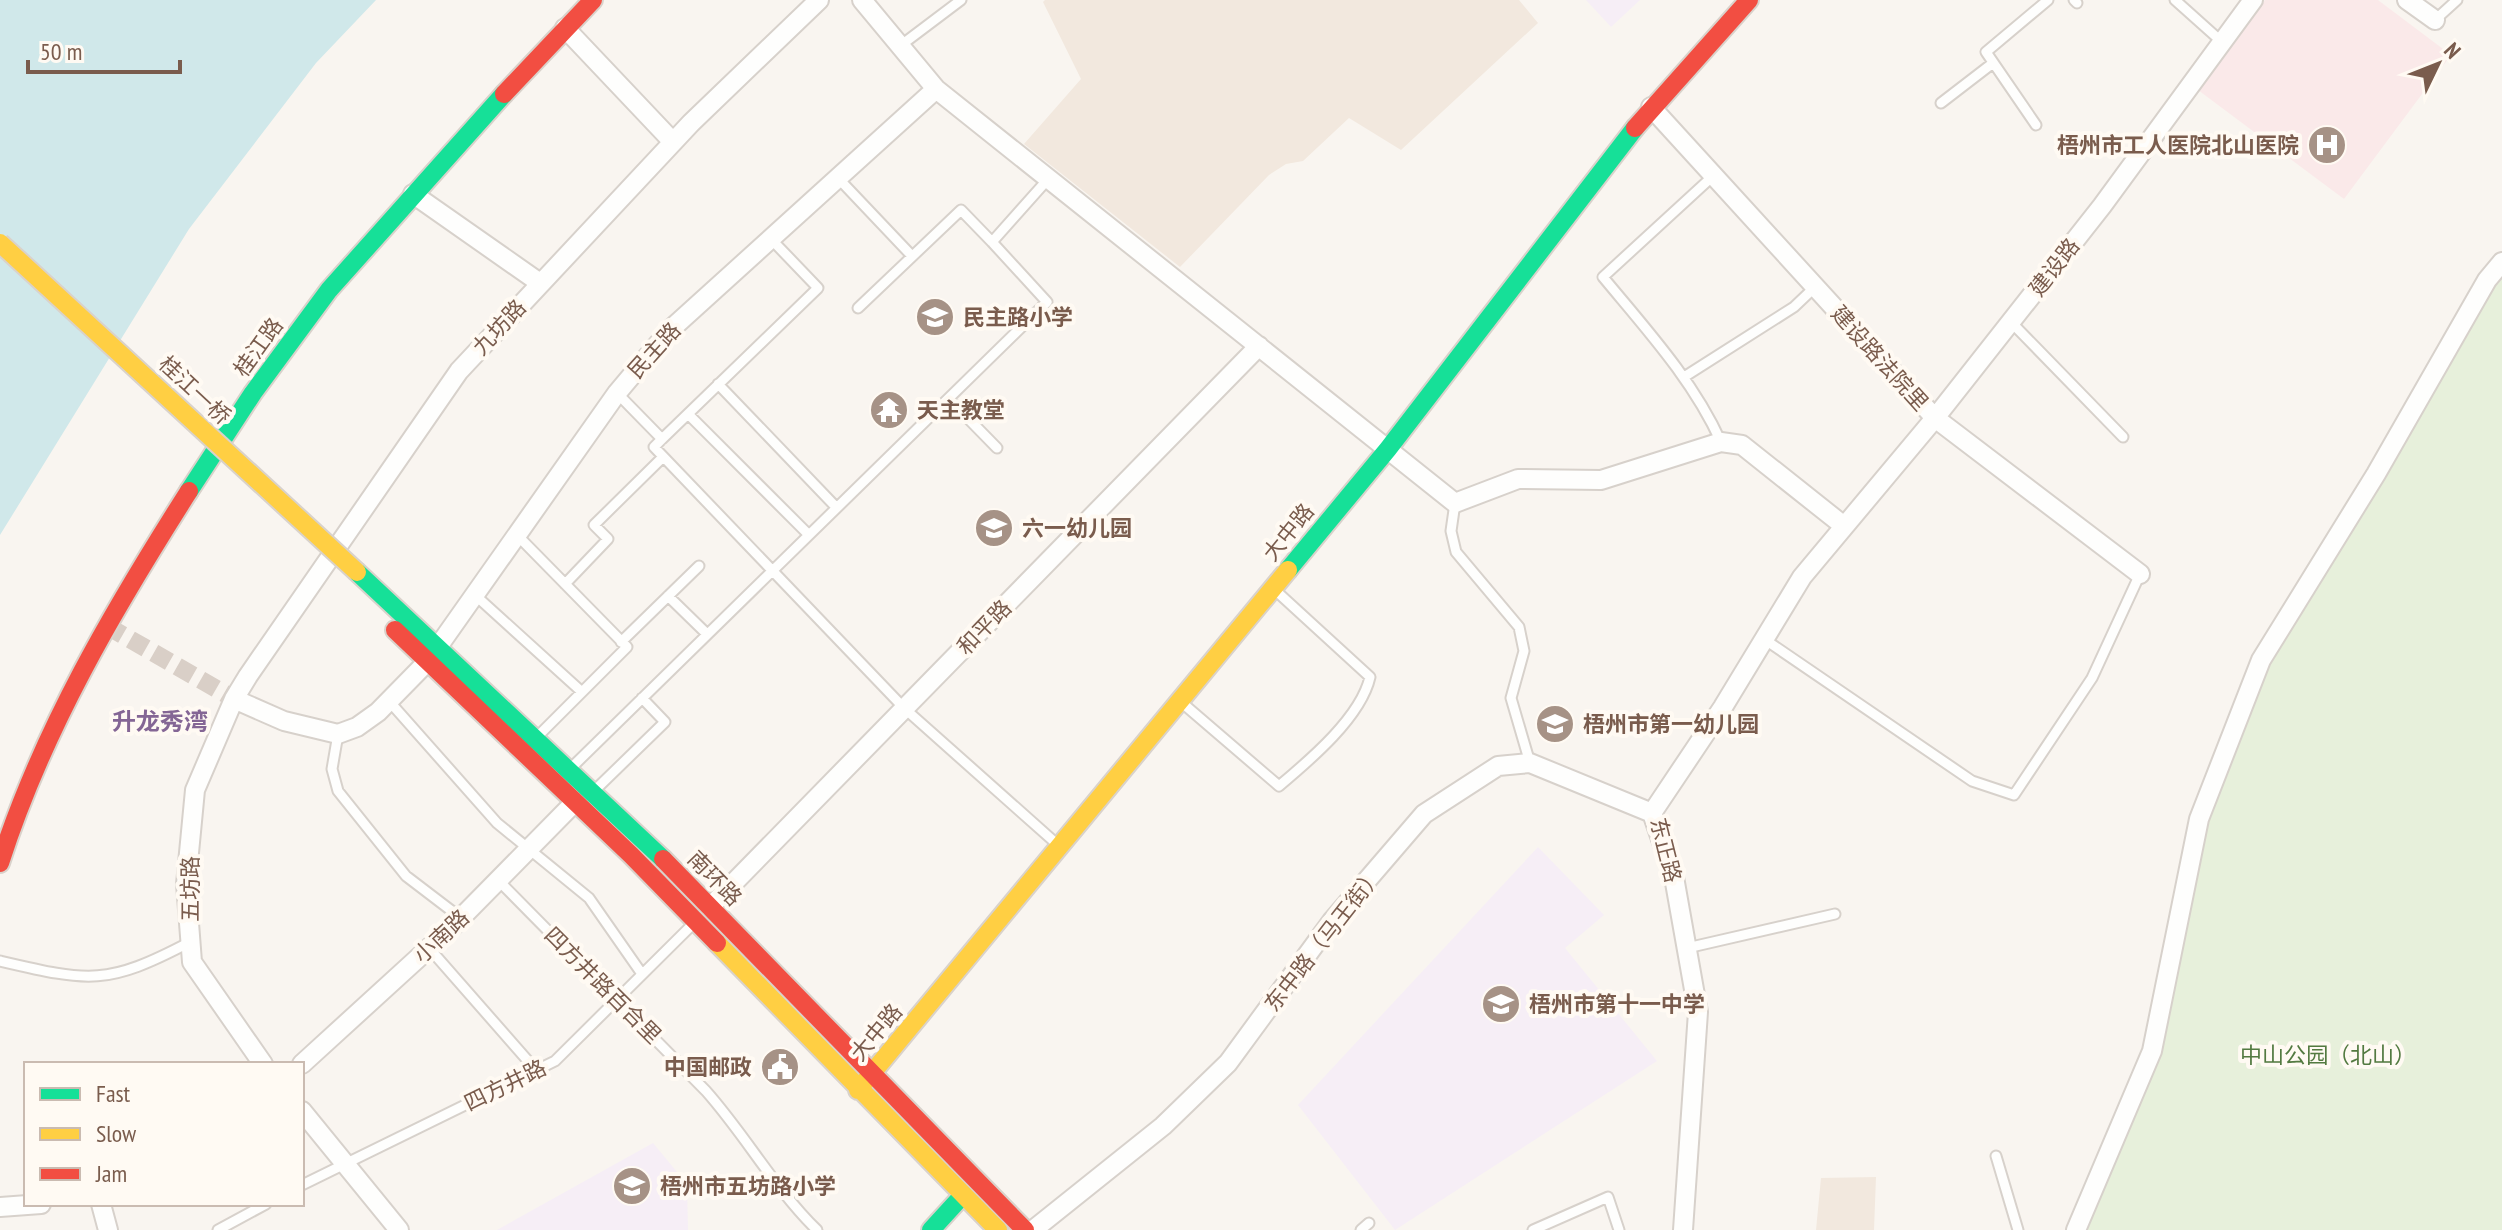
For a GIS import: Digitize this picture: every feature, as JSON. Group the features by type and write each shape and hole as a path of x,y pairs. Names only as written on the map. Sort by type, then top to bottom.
{"main road":[{"name":"桂江路","path":"0,863 14,813 49,734 107,626 179,506 329,289 593,0"},
{"name":"大中路","path":"858,1090 1388,449 1651,107 1749,0"},
{"name":"桂江一桥","path":"0,243 352,578"},
{"name":"桂江一桥","path":"0,264 352,578"},
{"name":"南环路","path":"352,578 433,654 998,1230"},
{"name":"南环路","path":"433,654 536,738 594,791 1025,1230"},
{"path":"931,1230 963,1195"}],"street":[{"name":"九坊路","path":"234,699 372,492 459,371 673,142 819,0"},
{"path":"862,0 936,89 1455,503 1518,479 1601,480 1721,442 1742,445 1844,526"},
{"name":"建设路","path":"1844,526 1935,418 2102,206 2253,0"},
{"path":"2407,0 2435,20"},
{"path":"565,28 673,142"},
{"name":"民主路","path":"338,734 368,721 433,654 617,393 670,330 936,89"},
{"name":"建设路法院里","path":"1651,107 1935,418 2140,574"},
{"path":"413,194 540,283"},
{"path":"2076,1230 2152,1051 2199,819 2261,660 2376,474 2487,280 2502,262"},
{"name":"和平路","path":"710,907 1259,346"},
{"name":"东正路","path":"1683,1230 1698,1012 1674,877 1652,813 1802,577 1844,526"},
{"path":"234,699 284,721 338,734"},
{"name":"五坊路","path":"234,699 195,790 186,884 190,942 192,962 262,1062"},
{"path":"1530,763 1652,813"},
{"name":"东中路（马王街）","path":"1033,1230 1163,1126 1228,1063 1332,921 1424,814 1498,766 1530,763"},
{"name":"小南路","path":"304,1062 461,918 575,802"},
{"path":"304,1113 399,1230"},
{"path":"0,1207 24,1205"},
{"path":"102,1206 108,1230"}],"lane":[{"path":"900,46 961,0"},
{"path":"2036,125 1986,52 2048,0"},
{"path":"2175,0 2222,42"},
{"path":"2435,20 2457,0"},
{"path":"1941,103 1993,63"},
{"path":"1714,175 1603,277 1684,377 1705,408 1721,442"},
{"path":"838,178 912,256"},
{"path":"992,242 1049,178"},
{"path":"570,769 1047,302 961,210 858,308"},
{"path":"771,239 818,288 654,447 904,708 1060,847"},
{"path":"1684,377 1782,316 1815,287"},
{"path":"2011,322 2123,437"},
{"path":"718,384 836,507"},
{"path":"617,393 662,439"},
{"path":"949,399 997,448"},
{"path":"688,414 808,534"},
{"path":"565,584 608,539 594,525 663,457"},
{"path":"1455,503 1451,531 1456,552 1519,627 1524,651 1511,698 1530,763"},
{"path":"517,535 627,647 536,738"},
{"path":"621,642 699,566"},
{"path":"1764,639 1972,781 2014,795 2092,678 2140,574"},
{"path":"1180,701 1279,786 1315,756 1332,736 1366,694 1370,677 1273,588"},
{"path":"475,595 582,692"},
{"path":"668,596 707,634"},
{"path":"594,791 665,722 642,698"},
{"path":"389,701 497,823 589,898 642,974"},
{"path":"338,734 332,769 338,791 406,876 461,918"},
{"name":"四方井路百合里","path":"498,880 706,1091 737,1126 792,1206 817,1230"},
{"path":"1687,948 1835,914"},
{"name":"四方井路","path":"304,1184 555,1061 695,922"},
{"path":"0,961 81,978 101,978 134,968 190,942"},
{"path":"429,948 536,1070"},
{"path":"1996,1156 2018,1230"},
{"path":"1533,1230 1608,1197 1619,1230"},
{"path":"218,1230 262,1206"}],"shaded area":[{"path":"1519,0 1538,23 1401,150 1349,118 1303,161 1286,164 1269,175 1180,267 1024,144 1081,79 1043,2"},
{"path":"1586,0 1640,0 1611,27"},
{"name":"梧州市工人医院北山医院","path":"2265,0 2378,0 2451,55 2344,199 2198,90"},
{"name":"梧州市第十一中学","path":"1538,847 1604,915 1565,948 1657,1061 1395,1230 1298,1105"},
{"name":"梧州市五坊路小学","path":"653,1143 687,1184 688,1230 497,1230"},
{"path":"1876,1177 1874,1230 1816,1230 1821,1178"}],"green space":[{"name":"中山公园（北山）","path":"2502,262 2502,1230 2076,1230 2152,1051 2199,819 2261,660"}],"water":[{"path":"0,0 376,0 316,63 189,229 0,535"}],"tunnel":[{"path":"107,626 234,699"}],"traffic: fast":[{"path":"189,491 253,393 329,290 504,94"},
{"path":"1288,570 1388,449 1635,128"},
{"path":"357,572 663,859"},
{"path":"931,1230 963,1195"}],"traffic: slow":[{"path":"0,243 357,572"},
{"path":"858,1090 1288,570"},
{"path":"717,943 998,1230"}],"traffic: jam":[{"path":"504,94 593,0"},
{"path":"1635,128 1749,0"},
{"path":"0,863 37,765 82,671 189,491"},
{"path":"395,630 631,855 717,943"},
{"path":"663,859 1025,1230"}],"place":[{"name":"梧州市工人医院北山医院","path":"2327,145"},
{"name":"民主路小学","path":"935,317"},
{"name":"天主教堂","path":"889,410"},
{"name":"六一幼儿园","path":"994,528"},
{"name":"梧州市第一幼儿园","path":"1555,724"},
{"name":"梧州市第十一中学","path":"1501,1004"},
{"name":"中国邮政","path":"780,1067"},
{"name":"梧州市五坊路小学","path":"632,1186"}],"district":[{"name":"升龙秀湾","path":"160,722"}]}
